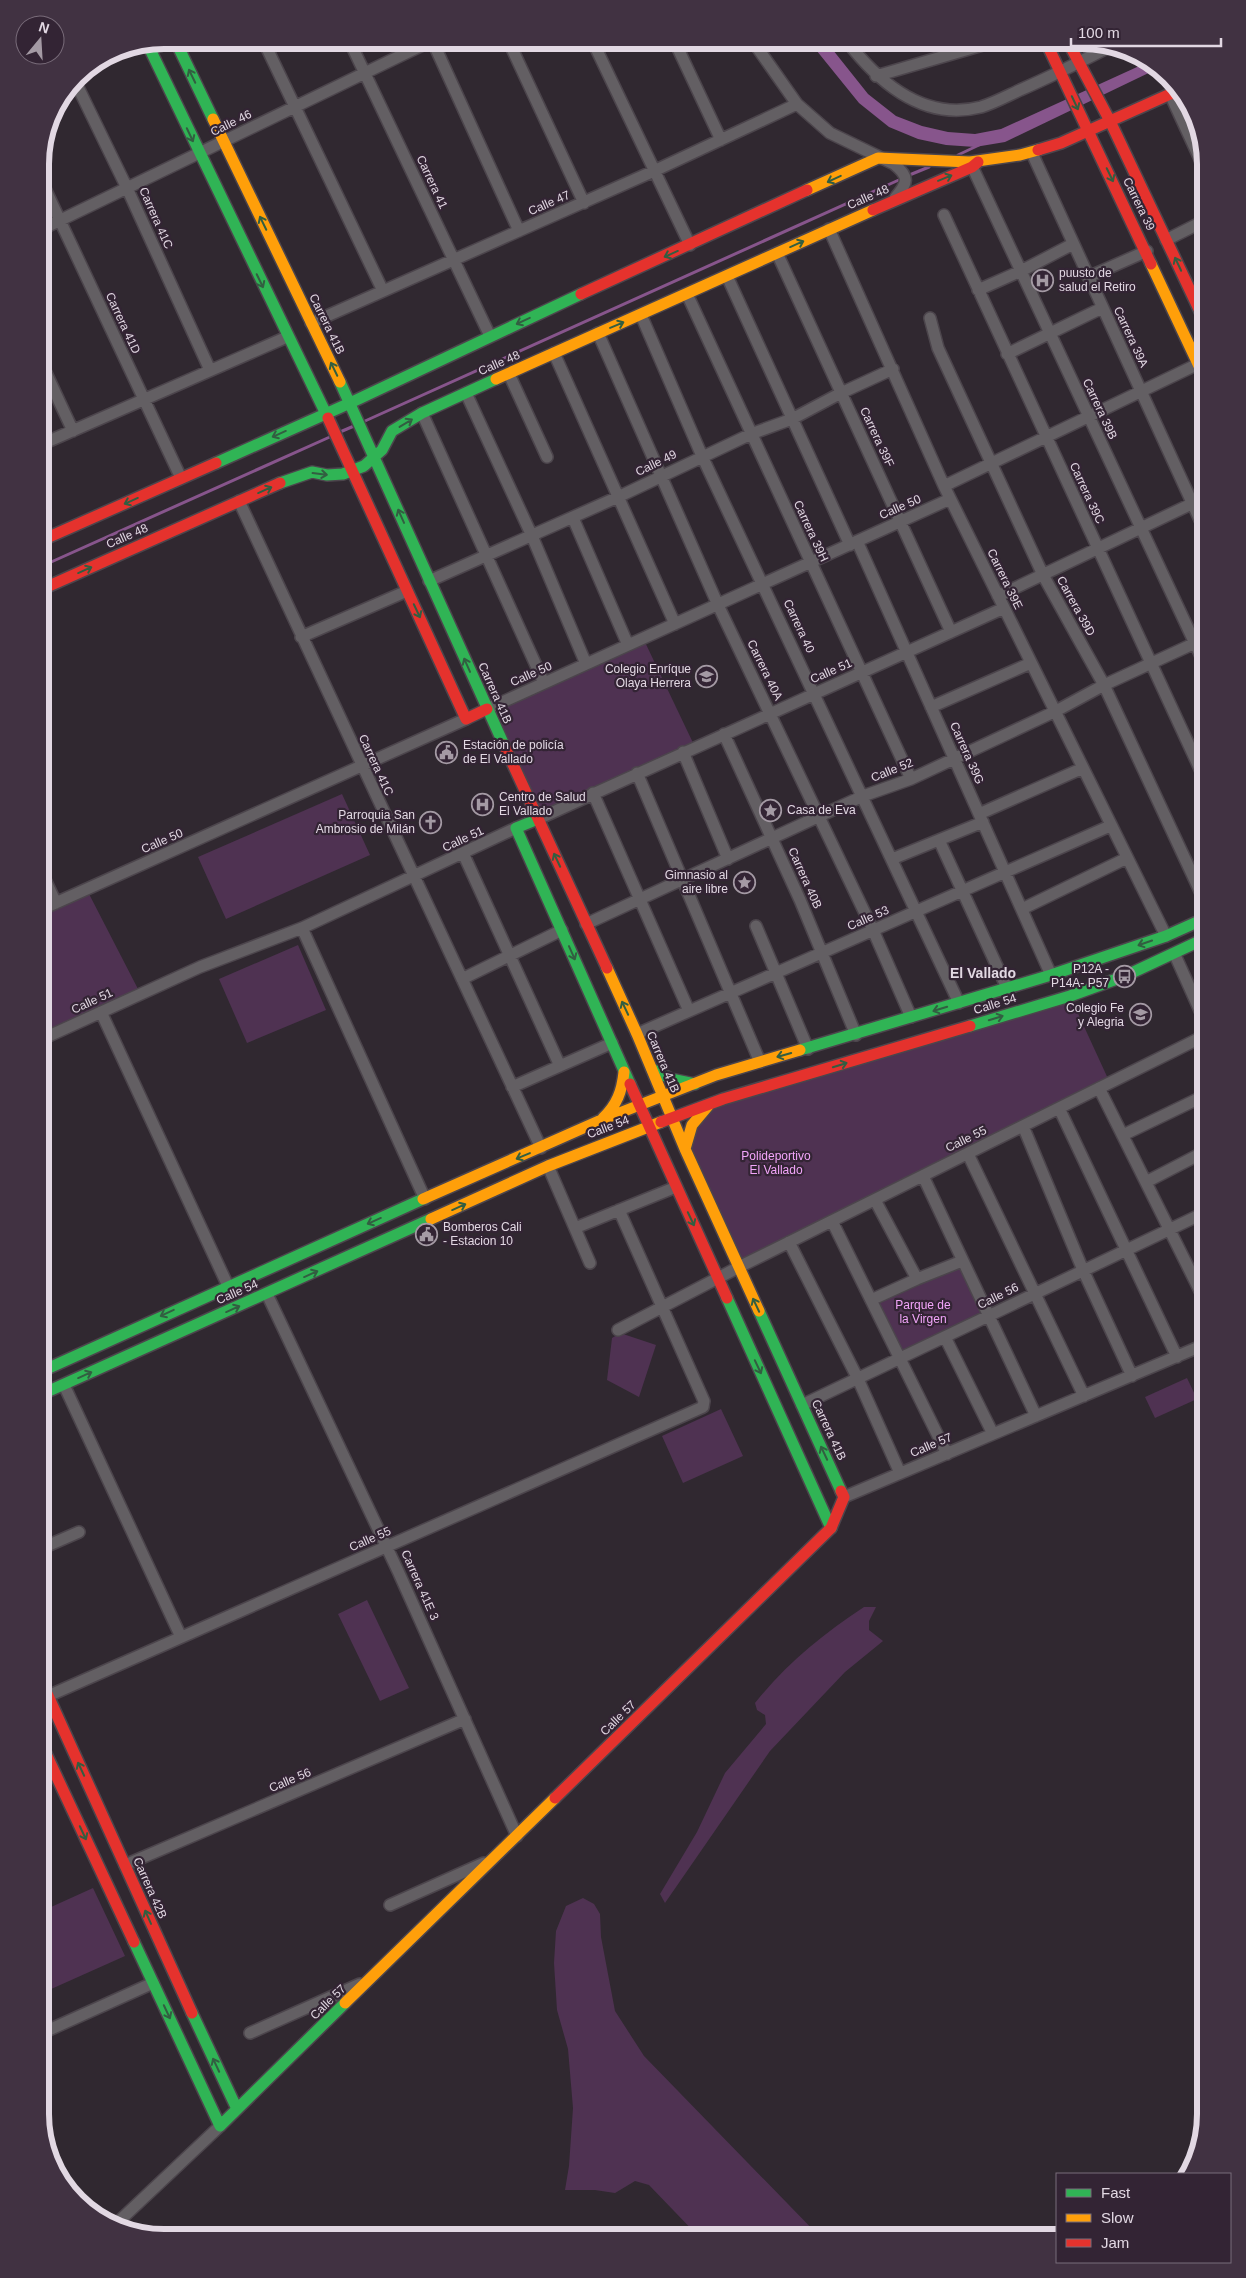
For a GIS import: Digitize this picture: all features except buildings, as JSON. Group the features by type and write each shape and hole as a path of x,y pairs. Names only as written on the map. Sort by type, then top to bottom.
{"street":[{"name":"Carrera 41B","path":"179,49 375,458 487,709 652,1069 685,1149 844,1497"},
{"path":"267,49 383,291"},
{"name":"Carrera 41","path":"353,49 490,336"},
{"name":"Calle 46","path":"49,226 413,49"},
{"path":"436,49 519,231"},
{"path":"512,49 584,203"},
{"path":"600,49 654,172 690,245"},
{"path":"678,49 721,140"},
{"path":"758,49 797,104 830,133 878,158 894,164 905,175 906,182 893,201"},
{"path":"854,49 876,76 897,92 928,106 958,110 982,106 1062,76 1080,67 1103,51"},
{"path":"876,76 969,49"},
{"name":"Carrera 39","path":"1049,49 1147,251 1197,362"},
{"name":"Carrera 39","path":"1072,49 1080,67 1112,118 1152,210 1197,305"},
{"path":"150,50 353,471 466,719"},
{"name":"Carrera 41C","path":"78,87 127,188 210,370"},
{"name":"Calle 48","path":"49,537 182,478 352,408 490,336 878,158 974,163 1032,152 1173,92"},
{"path":"1174,94 1196,147"},
{"name":"Calle 47","path":"311,323 654,172 797,104"},
{"name":"Carrera 39A","path":"1032,152 1197,514"},
{"name":"Calle 48","path":"49,586 288,479 312,472 340,474 353,471 375,458 392,431 422,413 974,163"},
{"name":"Carrera 39B","path":"974,163 1050,334 1197,647"},
{"name":"Carrera 41D","path":"49,197 182,478"},
{"name":"Carrera 39C","path":"944,215 1197,763"},
{"path":"1166,240 1197,224"},
{"name":"Carrera 39E","path":"830,229 950,499 1166,936"},
{"path":"978,290 1021,271 1073,244"},
{"path":"1088,278 1147,251"},
{"name":"Carrera 39F","path":"777,253 952,632"},
{"name":"Carrera 39G","path":"727,276 792,419 907,652 1051,975"},
{"name":"Carrera 39H","path":"687,294 911,779"},
{"path":"1008,354 1102,308"},
{"name":"Carrera 40","path":"640,315 702,456 764,584 959,1003"},
{"name":"Carrera 39D","path":"930,318 938,348 1043,574 1104,685 1197,885"},
{"name":"Carrera 40A","path":"598,333 718,605 873,930 911,1017"},
{"path":"49,442 287,336"},
{"path":"554,353 675,624"},
{"path":"944,486 1197,364"},
{"name":"Calle 49","path":"429,581 573,518 751,434 792,419 841,393 893,369"},
{"path":"509,374 548,457"},
{"path":"49,380 72,431"},
{"path":"466,393 532,536 586,664"},
{"path":"422,413 544,683"},
{"name":"Calle 50","path":"49,906 950,499"},
{"path":"998,596 1197,501"},
{"name":"Carrera 41C","path":"238,502 541,1148"},
{"path":"573,518 628,645"},
{"path":"301,636 407,590"},
{"name":"Calle 51","path":"49,1036 200,967 302,928 516,828 1004,608"},
{"name":"Calle 52","path":"586,924 863,796 911,779 1195,643"},
{"path":"931,707 1031,663"},
{"name":"Carrera 40B","path":"724,734 772,839 856,1034"},
{"path":"683,752 728,859"},
{"path":"892,859 939,840 1083,768"},
{"path":"637,773 760,1062"},
{"path":"593,793 689,1011"},
{"name":"Calle 53","path":"636,1034 1110,826"},
{"path":"516,828 663,1159 832,1528"},
{"path":"939,840 1007,988"},
{"path":"463,853 560,1066"},
{"path":"1022,909 1128,858"},
{"path":"49,888 56,903"},
{"name":"Calle 54","path":"49,1368 599,1121 716,1075 1051,975 1166,936 1197,922"},
{"path":"756,926 778,972 808,1048"},
{"path":"302,928 425,1199"},
{"path":"462,979 562,930"},
{"name":"Calle 54","path":"49,1392 548,1166 610,1141 724,1099 1070,996 1125,976 1175,955 1197,943"},
{"path":"1175,955 1197,1004"},
{"path":"101,1012 228,1286"},
{"name":"Calle 55","path":"618,1330 789,1242 1197,1039"},
{"path":"512,1087 612,1043"},
{"path":"652,1069 671,1079 695,1084"},
{"path":"599,1121 614,1107 619,1098 624,1072"},
{"path":"716,1075 712,1082 712,1090 716,1096 724,1099"},
{"path":"1099,1088 1197,1284"},
{"path":"1123,1135 1197,1099"},
{"path":"685,1149 690,1129 695,1120 710,1105"},
{"path":"1059,1108 1177,1357"},
{"path":"1023,1126 1083,1270 1132,1376"},
{"path":"610,1141 620,1139 641,1142 650,1146 663,1159"},
{"path":"968,1154 1084,1396"},
{"path":"1146,1182 1197,1156"},
{"path":"548,1166 590,1263"},
{"path":"923,1176 1036,1416"},
{"path":"575,1228 676,1187"},
{"path":"875,1200 917,1278"},
{"path":"619,1210 664,1307"},
{"name":"Calle 56","path":"802,1406 1197,1216"},
{"path":"832,1222 947,1454"},
{"path":"789,1242 858,1379 900,1473"},
{"path":"871,1300 917,1278 962,1261"},
{"name":"Carrera 41E 3","path":"267,1294 387,1546 517,1836"},
{"name":"Calle 55","path":"49,1696 703,1407 704,1401 664,1307"},
{"path":"945,1337 993,1434"},
{"name":"Calle 57","path":"120,2220 238,2109 832,1528 844,1497 1197,1348"},
{"path":"64,1384 181,1637"},
{"path":"49,1545 79,1532"},
{"name":"Carrera 42B","path":"49,1698 169,1965 238,2109"},
{"name":"Calle 56","path":"125,1865 464,1719"},
{"path":"49,1760 220,2126"},
{"path":"390,1905 495,1858"},
{"path":"250,2033 370,1980"},
{"path":"49,2030 153,1983"}],"green space":[{"path":"643,638 695,747 538,819 487,709"},
{"path":"342,794 370,855 226,919 198,857"},
{"path":"88,892 138,989 49,1029 49,910"},
{"path":"298,945 326,1010 247,1043 219,979"},
{"name":"Polideportivo El Vallado","path":"1070,996 1110,1083 739,1267 686,1139 702,1111"},
{"name":"Parque de la Virgen","path":"962,1261 988,1316 900,1358 871,1300"},
{"path":"620,1333 656,1345 639,1397 607,1380 612,1338"},
{"path":"1187,1378 1197,1399 1155,1418 1145,1397"},
{"path":"721,1409 743,1456 683,1483 662,1436"},
{"path":"367,1600 409,1688 380,1701 338,1614"},
{"path":"864,1607 876,1607 869,1621 869,1630 883,1641 845,1672 770,1751 665,1903 660,1894 697,1832 725,1773 766,1724 765,1715 757,1710 755,1703 779,1675 806,1650"},
{"path":"93,1888 125,1956 49,1990 49,1908"},
{"path":"583,1898 594,1904 600,1914 601,1937 615,2011 644,2056 812,2229 691,2229 649,2185 635,2181 615,2193 595,2190 565,2190 569,2166 573,2108 568,2049 557,2010 554,1963 556,1931 566,1906"}],"shaded area":[{"path":"815,49 832,49 868,94 896,116 922,126 948,132 975,134 1001,129 1141,65 1151,72 1005,142 975,147 946,145 918,139 889,127 859,103"}],"waterway":[{"path":"958,155 979,145"},
{"path":"907,176 929,167"},
{"path":"365,421 901,179"},
{"path":"340,432 354,426"},
{"path":"49,563 332,436"}],"traffic: fast":[{"path":"179,49 213,119"},
{"path":"150,50 328,418"},
{"path":"216,463 350,403 581,294"},
{"path":"280,483 312,472 327,475 343,474 364,466 382,450 392,431 422,413 496,379"},
{"path":"340,382 504,745"},
{"path":"538,819 516,828 630,1084"},
{"path":"800,1050 1051,975 1166,936 1197,922"},
{"path":"970,1026 1070,996 1125,976 1197,942"},
{"path":"652,1069 671,1079 695,1084"},
{"path":"49,1368 423,1199"},
{"path":"49,1391 431,1219"},
{"path":"727,1298 831,1528"},
{"path":"759,1311 841,1491"},
{"path":"134,1942 220,2126 345,2003"},
{"path":"192,2013 237,2109"}],"traffic: slow":[{"path":"213,119 340,382"},
{"path":"807,190 878,158 970,162 1020,155 1038,150"},
{"path":"496,379 873,210"},
{"path":"1151,264 1197,362"},
{"path":"607,968 685,1149 759,1311"},
{"path":"423,1199 599,1121 716,1075 800,1050"},
{"path":"603,1118 612,1108 618,1097 624,1072"},
{"path":"685,1149 692,1125 708,1106"},
{"path":"431,1219 548,1166 661,1122"},
{"path":"345,2003 555,1798"}],"traffic: jam":[{"path":"1049,49 1151,264"},
{"path":"1072,49 1110,121 1197,305"},
{"path":"1038,150 1061,143 1173,93"},
{"path":"873,210 972,167 978,162"},
{"path":"581,294 807,190"},
{"path":"328,418 466,719 487,709"},
{"path":"49,537 216,463"},
{"path":"49,586 280,483"},
{"path":"504,745 607,968"},
{"path":"661,1122 723,1099 970,1026"},
{"path":"630,1084 727,1298"},
{"path":"555,1798 831,1528 844,1497 841,1491"},
{"path":"49,1698 192,2013"},
{"path":"49,1760 134,1942"}],"place":[{"name":"puusto de salud el Retiro","path":"1043,280"},
{"name":"Colegio Enríque Olaya Herrera","path":"707,676"},
{"name":"Estación de policía de El Vallado","path":"447,752"},
{"name":"Centro de Salud El Vallado","path":"483,804"},
{"name":"Casa de Eva","path":"771,810"},
{"name":"Parroquia San Ambrosio de Milán","path":"431,822"},
{"name":"Gimnasio al aire libre","path":"744,882"},
{"name":"P12A - P14A- P57","path":"1125,976"},
{"name":"Colegio Fe y Alegria","path":"1140,1015"},
{"name":"Bomberos Cali - Estacion 10","path":"427,1234"}],"district":[{"name":"El Vallado","path":"983,973"}]}
